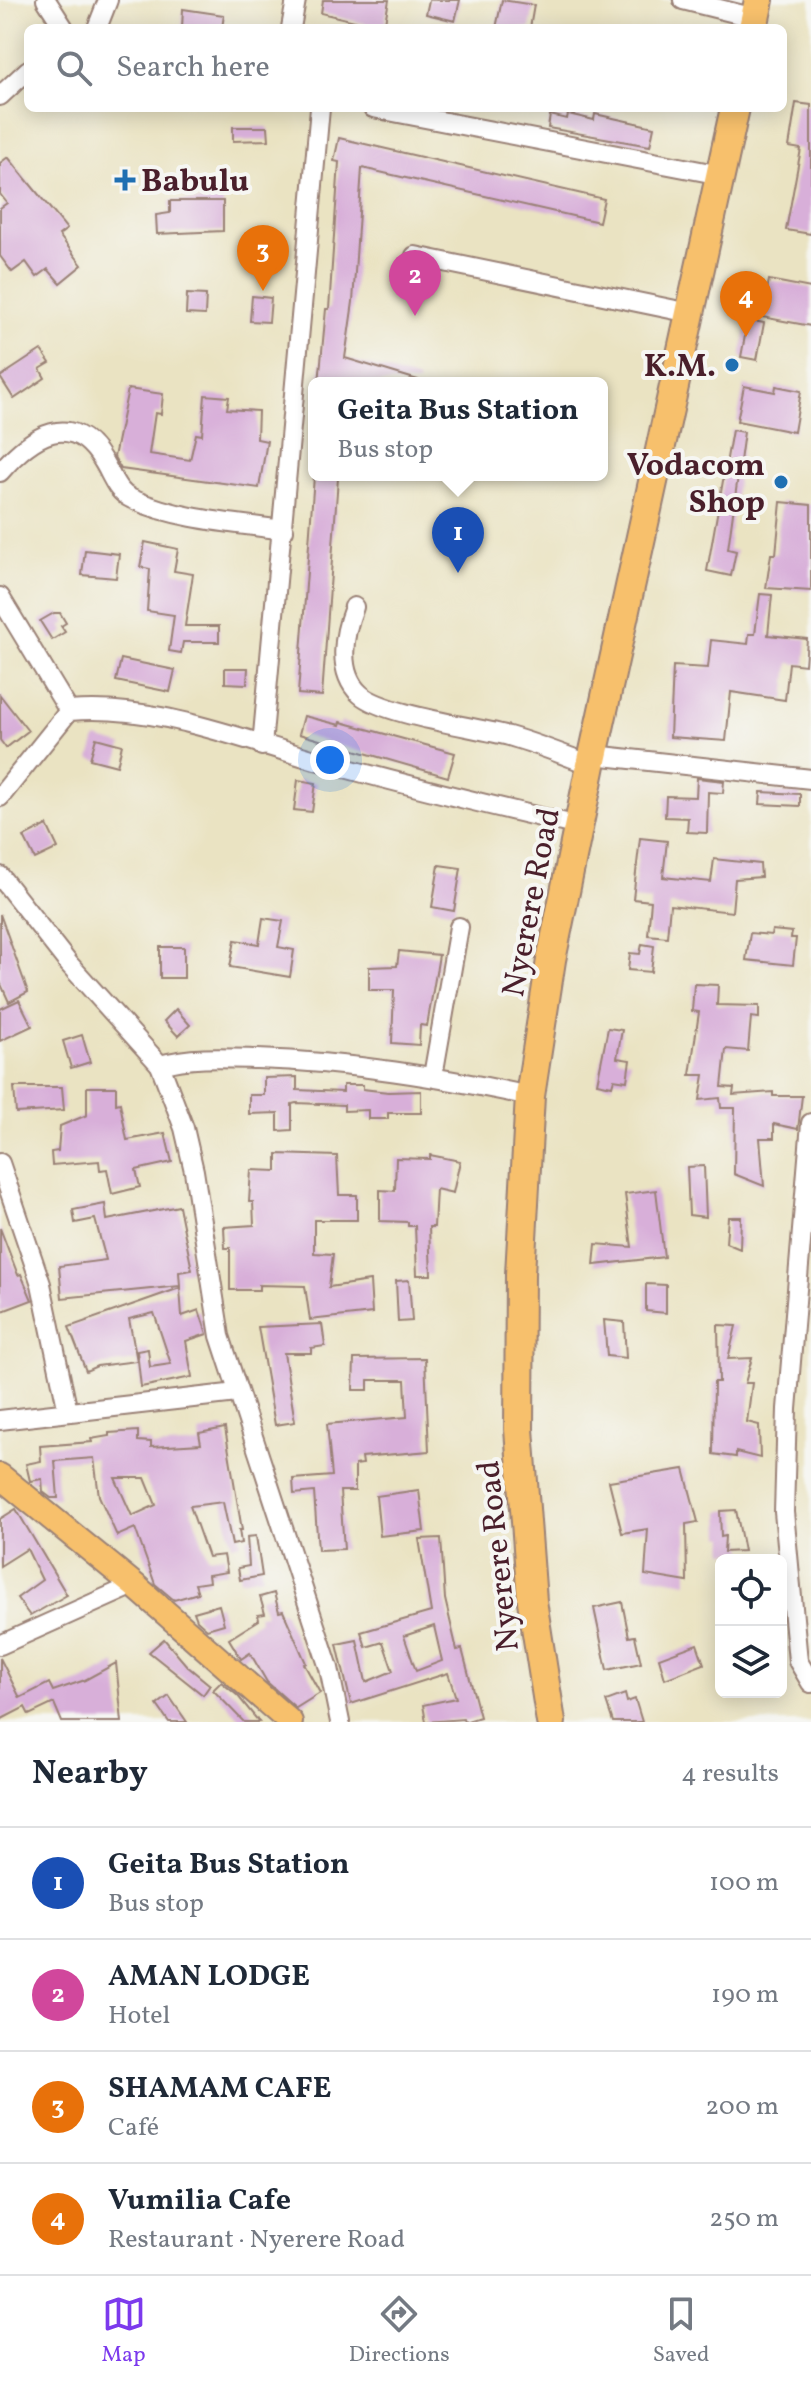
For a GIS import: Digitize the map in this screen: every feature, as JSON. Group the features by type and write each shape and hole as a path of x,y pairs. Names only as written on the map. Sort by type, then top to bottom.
{"highway":[{"name":"Nyerere Road","path":"551,1722 532,1601 519,1429 520,1274 530,1096 551,960 734,112"}],"main road":[{"path":"0,1476 134,1585 290,1722"}],"street":[{"path":"46,0 61,24"},
{"path":"99,24 108,0"},
{"path":"292,24 296,0"},
{"path":"683,0 755,15"},
{"path":"0,96 24,74"},
{"path":"262,746 320,112"},
{"path":"394,112 721,175"},
{"path":"415,256 690,313"},
{"path":"0,472 25,445 50,432 61,431 85,438 94,446 115,483 128,498 204,519 284,530"},
{"path":"0,597 69,711"},
{"path":"354,607 344,634 346,668 360,694 392,708 510,736 593,760 811,779"},
{"path":"69,711 131,712 424,790 579,826"},
{"path":"0,797 69,711"},
{"path":"0,876 69,964 160,1065 188,1143 220,1336 329,1668 340,1722"},
{"path":"433,1076 459,927"},
{"path":"160,1065 204,1058 274,1060 433,1076 530,1096"},
{"path":"811,1123 787,1409 784,1512 798,1661 811,1683"},
{"path":"0,1163 41,1284 68,1412"},
{"path":"0,1420 237,1393"},
{"path":"0,1645 134,1585"}],"building":[{"path":"323,0 389,0 385,24 367,24 321,13"},
{"path":"429,0 460,0 455,21 426,14"},
{"path":"502,0 534,5 531,24 497,24"},
{"path":"183,9 224,15 223,24 182,24"},
{"path":"796,103 811,105 811,234 786,230 801,149 789,147"},
{"path":"568,114 594,120 595,114 654,127 650,146 548,128 550,115 567,119"},
{"path":"233,127 268,127 269,140 233,141"},
{"path":"339,138 604,199 599,222 362,168 353,302 345,358 408,377 320,377 326,309 329,309 339,162 334,161"},
{"path":"8,157 67,229 59,235 82,265 60,283 48,269 37,277 26,262 12,272 0,256 0,208 7,203 0,194 0,163"},
{"path":"170,201 223,201 223,231 157,234 156,215 170,213"},
{"path":"769,280 811,288 811,326 762,317"},
{"path":"187,294 206,295 205,315 186,314"},
{"path":"252,296 271,298 269,322 250,321"},
{"path":"748,320 764,323 757,360 741,357"},
{"path":"41,350 50,363 40,369 45,378 14,399 0,377"},
{"path":"744,386 775,392 776,386 801,391 794,432 737,421"},
{"path":"128,389 163,394 161,414 155,413 149,454 190,460 196,434 202,435 205,395 229,397 227,409 258,411 257,439 267,441 259,488 121,469 114,457"},
{"path":"732,430 744,432 728,549 736,551 731,576 707,571"},
{"path":"314,481 338,481 322,696 298,694"},
{"path":"781,502 811,505 811,591 766,588 771,554 776,554"},
{"path":"145,542 178,549 174,571 193,574 185,626 219,626 219,642 183,642 181,653 169,651 174,615 147,611 150,569 140,567"},
{"path":"85,550 119,554 116,578 82,575"},
{"path":"760,594 772,595 768,635 807,639 805,665 789,663 785,700 731,692 726,741 670,737 673,666 708,668 711,640 748,644 749,634 755,634"},
{"path":"60,613 66,623 61,626 65,632 52,640 40,621"},
{"path":"121,659 175,670 170,692 116,681"},
{"path":"225,668 248,668 247,684 225,683"},
{"path":"0,695 28,731 6,748 0,740"},
{"path":"304,716 340,725 341,722 455,753 448,777 299,734"},
{"path":"96,738 122,745 117,766 90,759"},
{"path":"697,778 724,781 723,793 708,792 707,833 687,832 688,818 665,817 666,796 696,797"},
{"path":"298,780 316,783 312,812 294,810"},
{"path":"761,792 800,794 800,806 760,804"},
{"path":"47,825 58,848 35,859 24,837"},
{"path":"640,838 667,841 663,877 711,882 714,859 760,864 761,877 735,879 732,912 670,905 667,937 648,935 651,901 633,899"},
{"path":"439,865 461,868 454,911 432,907"},
{"path":"0,914 28,992 9,1002 0,982"},
{"path":"263,918 283,921 278,947 294,950 290,977 230,967 235,940 259,944"},
{"path":"772,930 792,932 791,938 796,938 793,965 746,960 750,933 771,935"},
{"path":"642,944 654,946 651,972 628,970 630,953 640,954"},
{"path":"160,947 184,947 184,978 160,978"},
{"path":"399,951 439,955 427,1026 420,1025 419,1045 392,1043 394,990 369,990 369,967 397,966"},
{"path":"694,984 718,985 717,1005 759,1006 759,1018 751,1017 748,1051 726,1049 722,1087 734,1088 733,1095 773,1092 773,1096 802,1096 798,1129 774,1124 774,1138 760,1138 764,1186 734,1174 735,1108 721,1108 720,1098 700,1100 704,1075 690,1075 699,1012 692,1011"},
{"path":"19,1000 32,1026 0,1041 0,1009"},
{"path":"176,1009 190,1025 178,1036 164,1021"},
{"path":"608,1028 622,1030 617,1058 630,1060 627,1081 614,1079 612,1086 597,1083"},
{"path":"82,1035 90,1062 71,1068 63,1041"},
{"path":"297,1077 297,1090 343,1092 343,1085 363,1085 363,1089 388,1092 421,1091 421,1113 388,1113 388,1119 368,1119 368,1110 344,1111 344,1105 296,1103 292,1104 292,1130 278,1131 278,1113 249,1114 249,1095 264,1095 264,1078"},
{"path":"14,1087 62,1087 64,1110 16,1113"},
{"path":"87,1087 116,1087 116,1104 120,1103 127,1140 165,1133 172,1162 136,1170 140,1187 112,1194 107,1169 100,1170 99,1161 52,1165 51,1152 58,1151 60,1126 87,1115"},
{"path":"277,1154 337,1156 339,1195 357,1195 357,1220 314,1220 314,1253 333,1254 329,1287 370,1281 372,1313 310,1320 305,1286 259,1285 259,1290 230,1290 230,1248 225,1248 224,1227 254,1225 253,1202 249,1202 251,1170 277,1171"},
{"path":"430,1155 460,1161 453,1193 436,1189 434,1227 429,1227 431,1275 417,1275 415,1226 408,1226 408,1222 380,1221 380,1190 395,1191 396,1158 430,1159"},
{"path":"704,1166 706,1217 689,1215 687,1167"},
{"path":"656,1190 664,1257 594,1265 596,1244 632,1247 625,1194"},
{"path":"105,1204 107,1220 179,1206 192,1270 179,1272 180,1286 62,1298 59,1266 106,1260 95,1219 75,1223 73,1210"},
{"path":"728,1217 741,1217 740,1249 726,1243"},
{"path":"0,1228 18,1275 21,1274 32,1300 0,1312"},
{"path":"409,1280 412,1321 398,1322 396,1281"},
{"path":"646,1284 666,1285 666,1313 646,1311"},
{"path":"180,1288 182,1316 199,1310 207,1334 186,1341 192,1377 141,1387 137,1351 148,1349 150,1367 171,1364 154,1313 129,1319 137,1361 97,1366 86,1371 69,1327"},
{"path":"604,1320 624,1322 626,1358 607,1356"},
{"path":"322,1324 325,1346 311,1348 311,1353 284,1353 295,1422 275,1425 258,1327"},
{"path":"718,1325 736,1326 728,1359 752,1358 745,1383 752,1383 747,1422 759,1425 760,1458 736,1452 736,1457 713,1454 714,1382 719,1382"},
{"path":"425,1358 429,1451 362,1457 363,1464 355,1465 355,1491 340,1491 344,1549 318,1550 314,1492 294,1494 293,1479 332,1476 327,1424 407,1417 405,1380 368,1380 368,1390 353,1390 354,1359"},
{"path":"225,1428 242,1530 239,1530 241,1543 232,1545 223,1502 190,1506 208,1557 224,1555 227,1572 208,1575 209,1582 195,1584 198,1593 174,1600 155,1584 135,1528 117,1536 99,1496 94,1458 55,1461 58,1498 51,1498 43,1492 42,1479 30,1481 26,1464 41,1461 40,1446 92,1442 91,1439 109,1436 109,1433 138,1431 138,1441 151,1442 151,1447 201,1444 199,1433","holes":["115,1478 145,1478 156,1505 132,1516"]},
{"path":"684,1469 698,1522 686,1524 687,1582 645,1575 648,1529 622,1533 609,1481"},
{"path":"419,1490 424,1531 380,1536 376,1496"},
{"path":"16,1509 67,1595 30,1616 17,1598 42,1580 27,1549 0,1566 0,1519"},
{"path":"736,1510 744,1551 724,1552 725,1536 721,1537 720,1511"},
{"path":"256,1536 262,1576 240,1580 238,1568 249,1566 247,1537"},
{"path":"441,1538 445,1599 457,1650 462,1649 480,1717 464,1722 463,1719 426,1722 423,1705 456,1698 448,1673 351,1704 337,1644 357,1640 366,1682 393,1671 383,1642 366,1647 361,1632 431,1612 419,1539","holes":["434,1626 442,1661 416,1671 404,1636"]},
{"path":"274,1593 279,1612 283,1611 304,1664 320,1693 296,1708 267,1682 250,1653 241,1659 229,1639 259,1620 258,1615 265,1614 260,1597"},
{"path":"622,1602 629,1637 635,1636 641,1663 607,1670 594,1608"},
{"path":"219,1605 224,1624 207,1629 197,1620 194,1612"},
{"path":"164,1639 187,1666 210,1685 203,1695 149,1652"},
{"path":"697,1644 704,1664 665,1679 659,1658"},
{"path":"0,1658 20,1698 49,1683 53,1691 85,1680 116,1663 122,1722 62,1722 54,1703 29,1715 25,1707 0,1720"},
{"path":"221,1682 238,1696 259,1722 244,1722 213,1690"},
{"path":"625,1694 627,1702 635,1699 642,1722 613,1722 606,1701"},
{"path":"169,1696 187,1722 169,1722 157,1705"}],"place":[{"name":"Babulu","path":"125,180"},
{"name":"SHAMAM CAFE","path":"263,291"},
{"name":"AMAN LODGE","path":"415,316"},
{"name":"Vumilia Cafe","path":"746,337"},
{"name":"K.M.","path":"732,365"},
{"name":"Vodacom Shop","path":"781,482"},
{"name":"Geita Bus Station","path":"458,573"}]}
